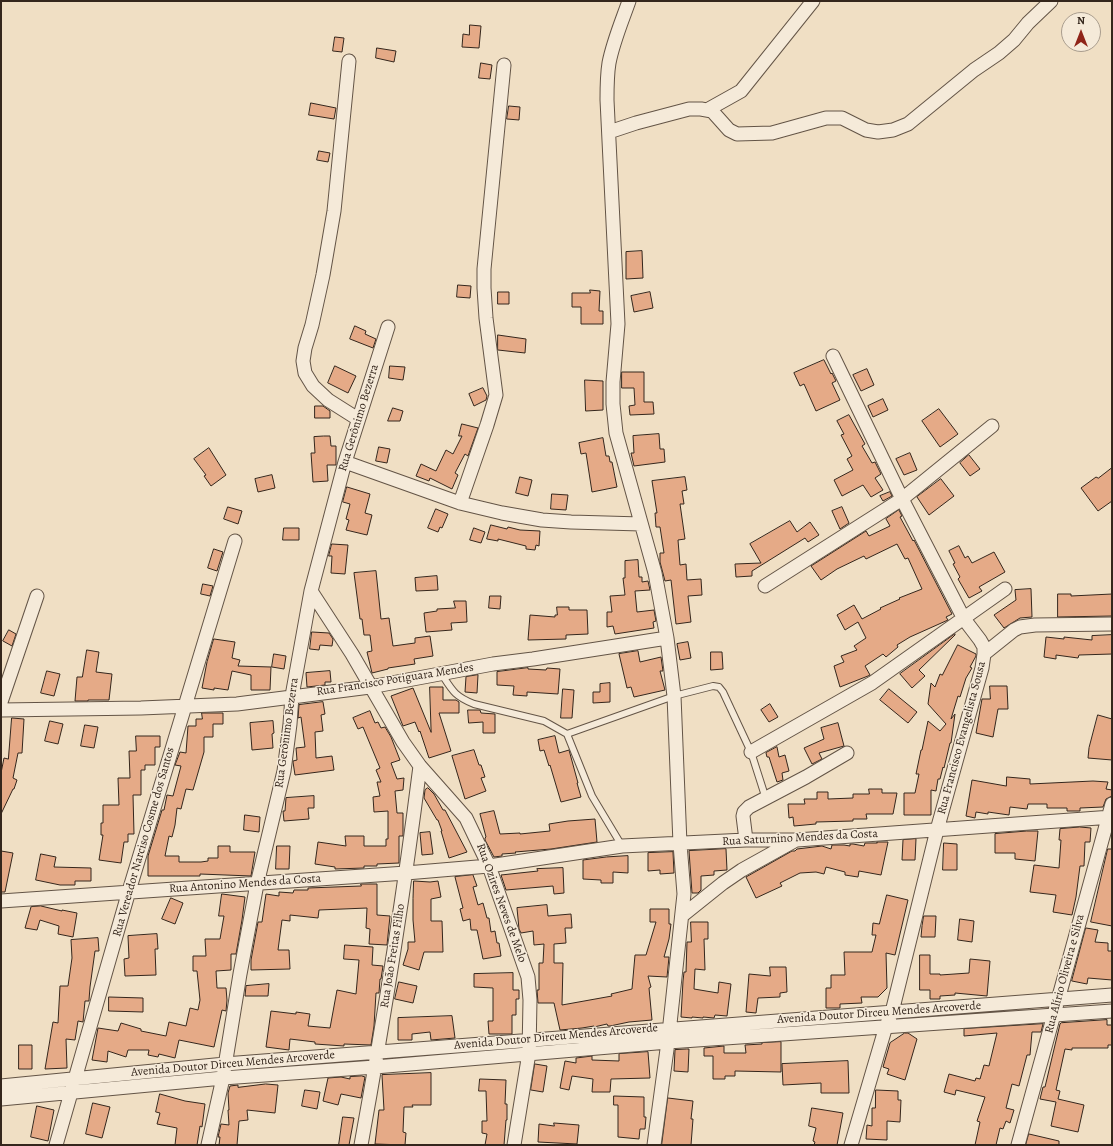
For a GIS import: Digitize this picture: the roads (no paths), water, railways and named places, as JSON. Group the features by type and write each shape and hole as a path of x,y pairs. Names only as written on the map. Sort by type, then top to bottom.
{"street":[{"path":"629,1 609,63 607,100 618,324 613,382 613,404 616,433 655,573 667,638 674,696 680,844 684,894 668,1042 654,1145"},
{"path":"707,110 742,91 813,1"},
{"path":"609,132 689,109 707,110 714,113 729,130 737,134 772,133 826,118 842,118 866,130 878,132 893,130 908,124 974,70 999,53 1014,40 1028,23 1051,1"},
{"path":"349,61 334,211 323,275 303,361 305,374 313,386 328,400 358,420"},
{"path":"460,503 496,395 486,318 484,281 504,65"},
{"name":"Rua Gerônimo Bezerra","path":"208,1145 223,1078 240,974 257,884 284,771 292,696 310,591 345,462 388,327"},
{"name":"Rua Francisco Evangelista Sousa","path":"833,356 902,499 964,619 984,647 982,668 936,830 892,1012 886,1026 851,1145"},
{"path":"765,586 902,499 992,426"},
{"path":"345,462 460,503 502,513 542,520 641,524"},
{"name":"Rua Vereador Narciso Cosme dos Santos","path":"56,1145 129,891 235,541"},
{"path":"751,752 872,683 1005,589"},
{"name":"Rua Ozires Neves de Melo","path":"310,591 342,638 403,742 420,766 466,818 489,866 528,977 530,1000 529,1053 514,1145"},
{"path":"1,702 38,596"},
{"path":"984,654 1014,630 1020,627 1035,625 1112,624"},
{"name":"Rua Francisco Potiguara Mendes","path":"1,710 74,710 237,704 370,686 441,673 667,638"},
{"path":"746,840 742,820 744,812 848,753"},
{"name":"Rua João Freitas Filho","path":"360,1145 375,1067 406,873 420,766"},
{"name":"Rua Alírio Oliveira e Silva","path":"1018,1145 1110,817 1112,804"},
{"name":"Rua Saturnino Mendes da Costa","path":"489,866 622,846 746,840 797,840 1110,817"},
{"path":"682,915 723,882 797,840"},
{"name":"Rua Antonino Mendes da Costa","path":"1,901 129,891 257,884 489,866"},
{"name":"Avenida Doutor Dirceu Mendes Arcoverde","path":"1,1086 225,1064 530,1039 1112,995"},
{"name":"Avenida Doutor Dirceu Mendes Arcoverde","path":"1,1099 223,1078 375,1067 529,1053 886,1026 1112,1011"}],"lane":[{"path":"441,673 453,692 463,700 544,721 567,734 592,796 622,846"},
{"path":"567,734 674,696 713,686 719,688 723,692 751,752 766,799"}]}
